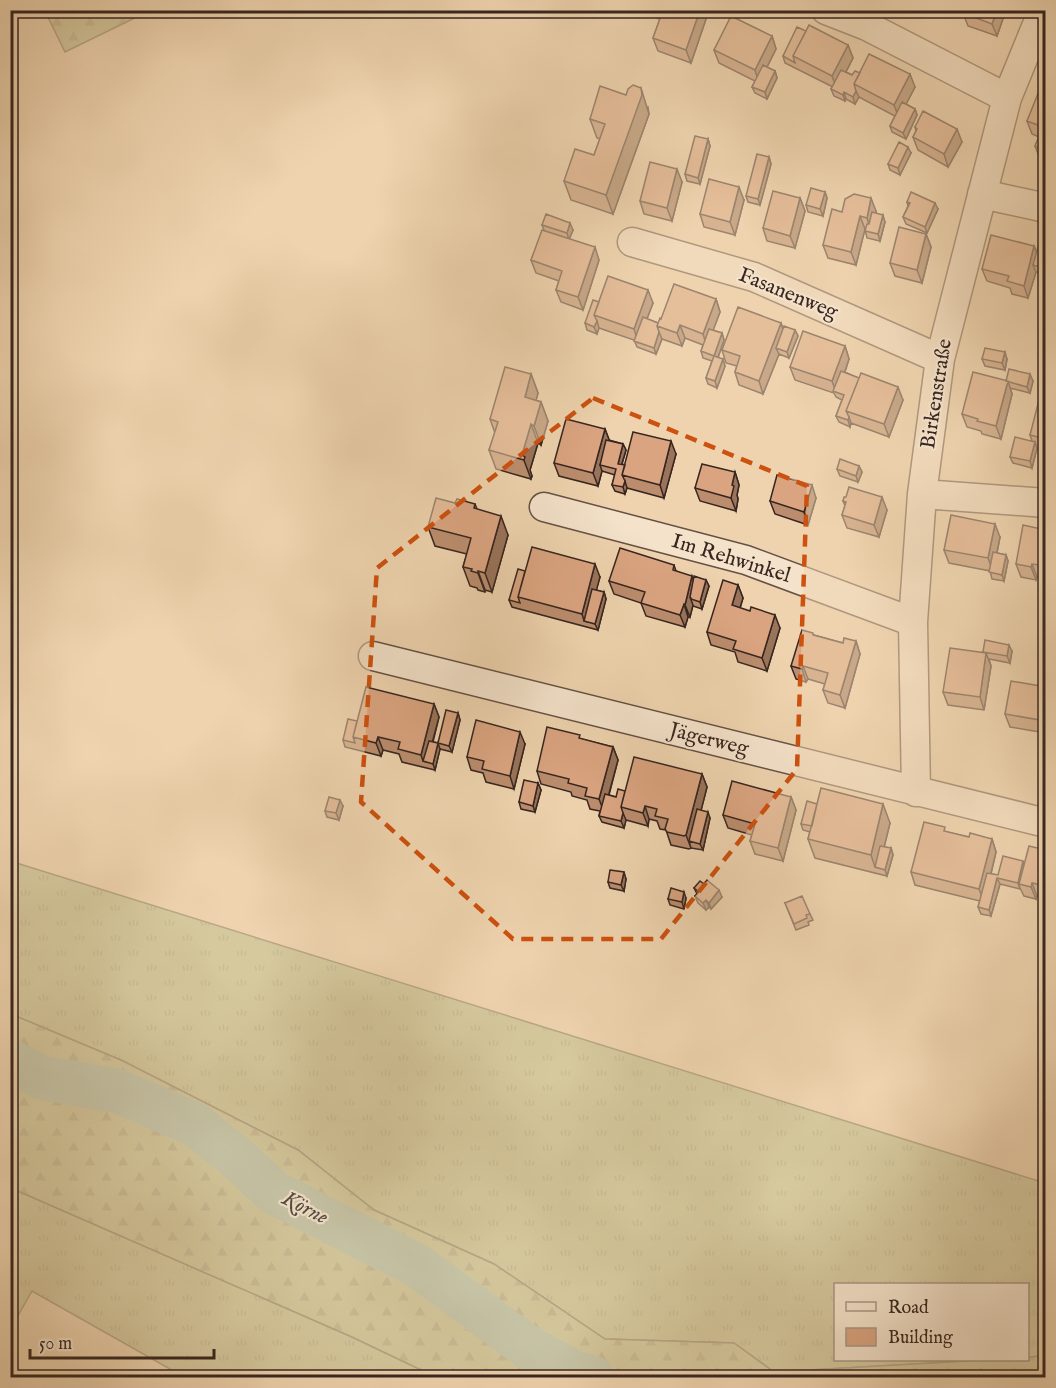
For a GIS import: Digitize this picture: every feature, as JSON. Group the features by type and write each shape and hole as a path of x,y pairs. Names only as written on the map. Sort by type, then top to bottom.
{"street":[{"path":"826,10 867,27 1007,98"},
{"name":"Birkenstraße","path":"916,792 914,622 922,494 940,359 1007,98 1042,10"},
{"path":"982,194 1046,208"},
{"name":"Fasanenweg","path":"632,242 754,277 940,359"},
{"path":"922,494 1046,503"},
{"name":"Im Rehwinkel","path":"544,507 746,560 914,622"},
{"name":"Jägerweg","path":"373,656 1046,823"}],"highlighted area":[{"path":"593,398 807,486 797,769 661,939 513,939 361,802 377,568"}],"green space":[{"path":"45,11 149,11 65,52"},
{"path":"10,861 1045,1183 1045,1356 1029,1357 1029,1283 834,1283 834,1361 967,1361 774,1372 734,1343 605,1339 494,1264 374,1210 298,1150 123,1061 11,1014"},
{"path":"11,1014 123,1061 298,1150 374,1210 494,1264 605,1339 734,1343 774,1372 967,1361 1029,1361 1029,1357 1045,1356 1045,1377 436,1377 352,1337 11,1188"},
{"path":"11,1188 352,1337 436,1377 184,1377 32,1291 11,1328"}],"building":[{"path":"663,10 700,10 686,50 653,38"},
{"path":"964,10 997,10 992,24 963,13"},
{"path":"731,16 772,36 755,70 714,50"},
{"path":"809,25 848,45 832,76 793,56"},
{"path":"797,27 806,31 793,56 795,63 783,56"},
{"path":"869,54 910,74 894,105 854,84"},
{"path":"763,65 775,71 765,92 752,87"},
{"path":"841,70 852,75 855,71 860,73 854,84 856,91 853,97 831,89"},
{"path":"1043,81 1046,82 1046,150 1035,146 1043,127 1027,121"},
{"path":"633,85 641,88 642,95 606,195 564,181 575,149 594,155 605,124 590,119 600,86 626,95 628,89"},
{"path":"902,102 915,109 903,133 890,126"},
{"path":"923,111 957,129 944,154 913,137"},
{"path":"695,136 708,139 698,178 685,174"},
{"path":"899,142 908,147 898,168 888,164"},
{"path":"757,154 769,157 758,199 746,196"},
{"path":"650,162 677,169 667,208 640,201"},
{"path":"709,179 739,187 730,222 700,214"},
{"path":"811,188 825,192 820,209 806,205"},
{"path":"773,191 800,198 790,236 763,228"},
{"path":"911,192 935,203 925,227 903,217 910,203 907,202"},
{"path":"854,194 871,198 867,218 860,216 851,252 823,245 832,209 842,212 845,199"},
{"path":"872,212 883,215 878,234 865,231"},
{"path":"546,214 570,223 567,233 542,225"},
{"path":"899,227 926,234 917,270 890,263"},
{"path":"542,230 595,247 578,297 556,290 562,271 531,260"},
{"path":"991,235 1034,246 1024,286 1007,281 1009,276 982,269"},
{"path":"1040,240 1046,241 1045,269 1033,265"},
{"path":"608,276 648,290 634,329 594,315"},
{"path":"674,284 716,299 703,334 680,325 677,333 657,326"},
{"path":"593,300 599,302 594,315 597,321 594,327 585,323"},
{"path":"738,307 781,323 759,381 735,372 740,356 722,350"},
{"path":"643,317 658,323 659,332 654,348 634,341"},
{"path":"784,326 795,330 787,352 776,348"},
{"path":"709,329 722,333 714,356 701,351"},
{"path":"803,331 845,346 832,381 790,367"},
{"path":"985,348 1005,352 1002,363 982,359"},
{"path":"714,356 723,359 715,381 706,378"},
{"path":"505,367 531,374 525,397 541,402 534,426 531,424 522,455 525,457 524,460 489,450 498,422 490,419"},
{"path":"1009,369 1030,374 1027,387 1006,381"},
{"path":"841,371 859,378 846,411 848,420 836,416 844,395 833,391"},
{"path":"973,372 1008,381 996,426 962,414"},
{"path":"861,373 898,387 884,424 846,411"},
{"path":"1041,392 1046,393 1046,439 1030,435"},
{"path":"566,419 605,429 593,473 554,463"},
{"path":"633,432 671,441 660,485 622,475"},
{"path":"1015,437 1035,442 1030,461 1010,457"},
{"path":"606,440 623,444 618,464 625,465 622,475 625,481 623,487 612,485 616,469 600,465"},
{"path":"840,459 859,466 856,476 837,469"},
{"path":"702,464 735,472 731,498 695,488"},
{"path":"777,475 812,485 804,512 770,501"},
{"path":"849,487 882,497 874,525 842,515 846,502 843,501 844,497"},
{"path":"436,498 455,503 457,499 475,504 474,508 501,516 485,573 478,571 478,573 463,567 471,538 428,527"},
{"path":"951,515 995,524 988,558 944,550"},
{"path":"1023,525 1046,530 1046,566 1032,564 1031,567 1016,564"},
{"path":"532,547 595,564 582,614 518,597"},
{"path":"620,548 674,565 673,570 692,576 685,605 680,615 641,603 645,592 609,581"},
{"path":"993,552 1006,555 1002,575 989,572"},
{"path":"518,569 525,571 518,597 520,603 509,600"},
{"path":"694,576 706,580 700,602 690,597"},
{"path":"723,580 738,585 732,605 750,611 751,607 775,615 762,658 733,649 736,641 707,632"},
{"path":"592,589 604,592 595,624 584,621"},
{"path":"802,630 843,643 844,638 856,641 840,695 823,690 828,673 803,666 802,669 791,666"},
{"path":"985,640 1009,645 1007,656 983,652"},
{"path":"950,648 986,653 980,697 943,692"},
{"path":"1011,681 1046,687 1046,721 1005,714"},
{"path":"366,687 434,704 421,755 398,749 400,742 378,737 376,743 353,737"},
{"path":"446,710 458,713 449,746 438,743"},
{"path":"348,719 357,721 353,737 355,743 343,740"},
{"path":"476,720 520,732 510,776 482,769 484,761 467,757"},
{"path":"547,727 580,735 579,738 613,747 599,799 585,796 587,788 568,783 569,779 537,771"},
{"path":"429,741 438,743 433,764 423,761"},
{"path":"634,757 702,774 686,835 667,832 665,829 668,819 655,816 657,809 645,806 643,813 621,807"},
{"path":"524,780 538,783 533,806 519,802"},
{"path":"732,781 791,797 778,848 750,841 755,824 723,815"},
{"path":"821,788 883,804 871,855 808,839"},
{"path":"618,789 625,791 621,807 623,813 621,821 599,816 605,794 616,797"},
{"path":"329,797 340,800 336,813 325,811"},
{"path":"807,801 817,804 812,826 801,824"},
{"path":"697,809 708,812 700,844 689,841"},
{"path":"924,822 945,827 944,831 969,837 970,833 992,839 979,889 911,872"},
{"path":"880,846 891,848 885,870 875,867"},
{"path":"1029,846 1046,850 1046,886 1032,883 1031,887 1019,884"},
{"path":"1003,856 1023,861 1018,883 997,878 989,910 978,907 987,873 998,875"},
{"path":"610,870 624,872 621,885 608,882"},
{"path":"707,880 719,890 709,903 706,900 703,903 695,896 699,892 694,888 700,881 704,884"},
{"path":"671,888 684,892 682,902 668,899"},
{"path":"802,896 810,914 806,915 807,918 794,924 785,903"}],"waterway":[{"name":"Körne","path":"10,1061 43,1078 118,1091 194,1124 232,1154 275,1193 418,1266 529,1348 572,1371 593,1378"}]}
